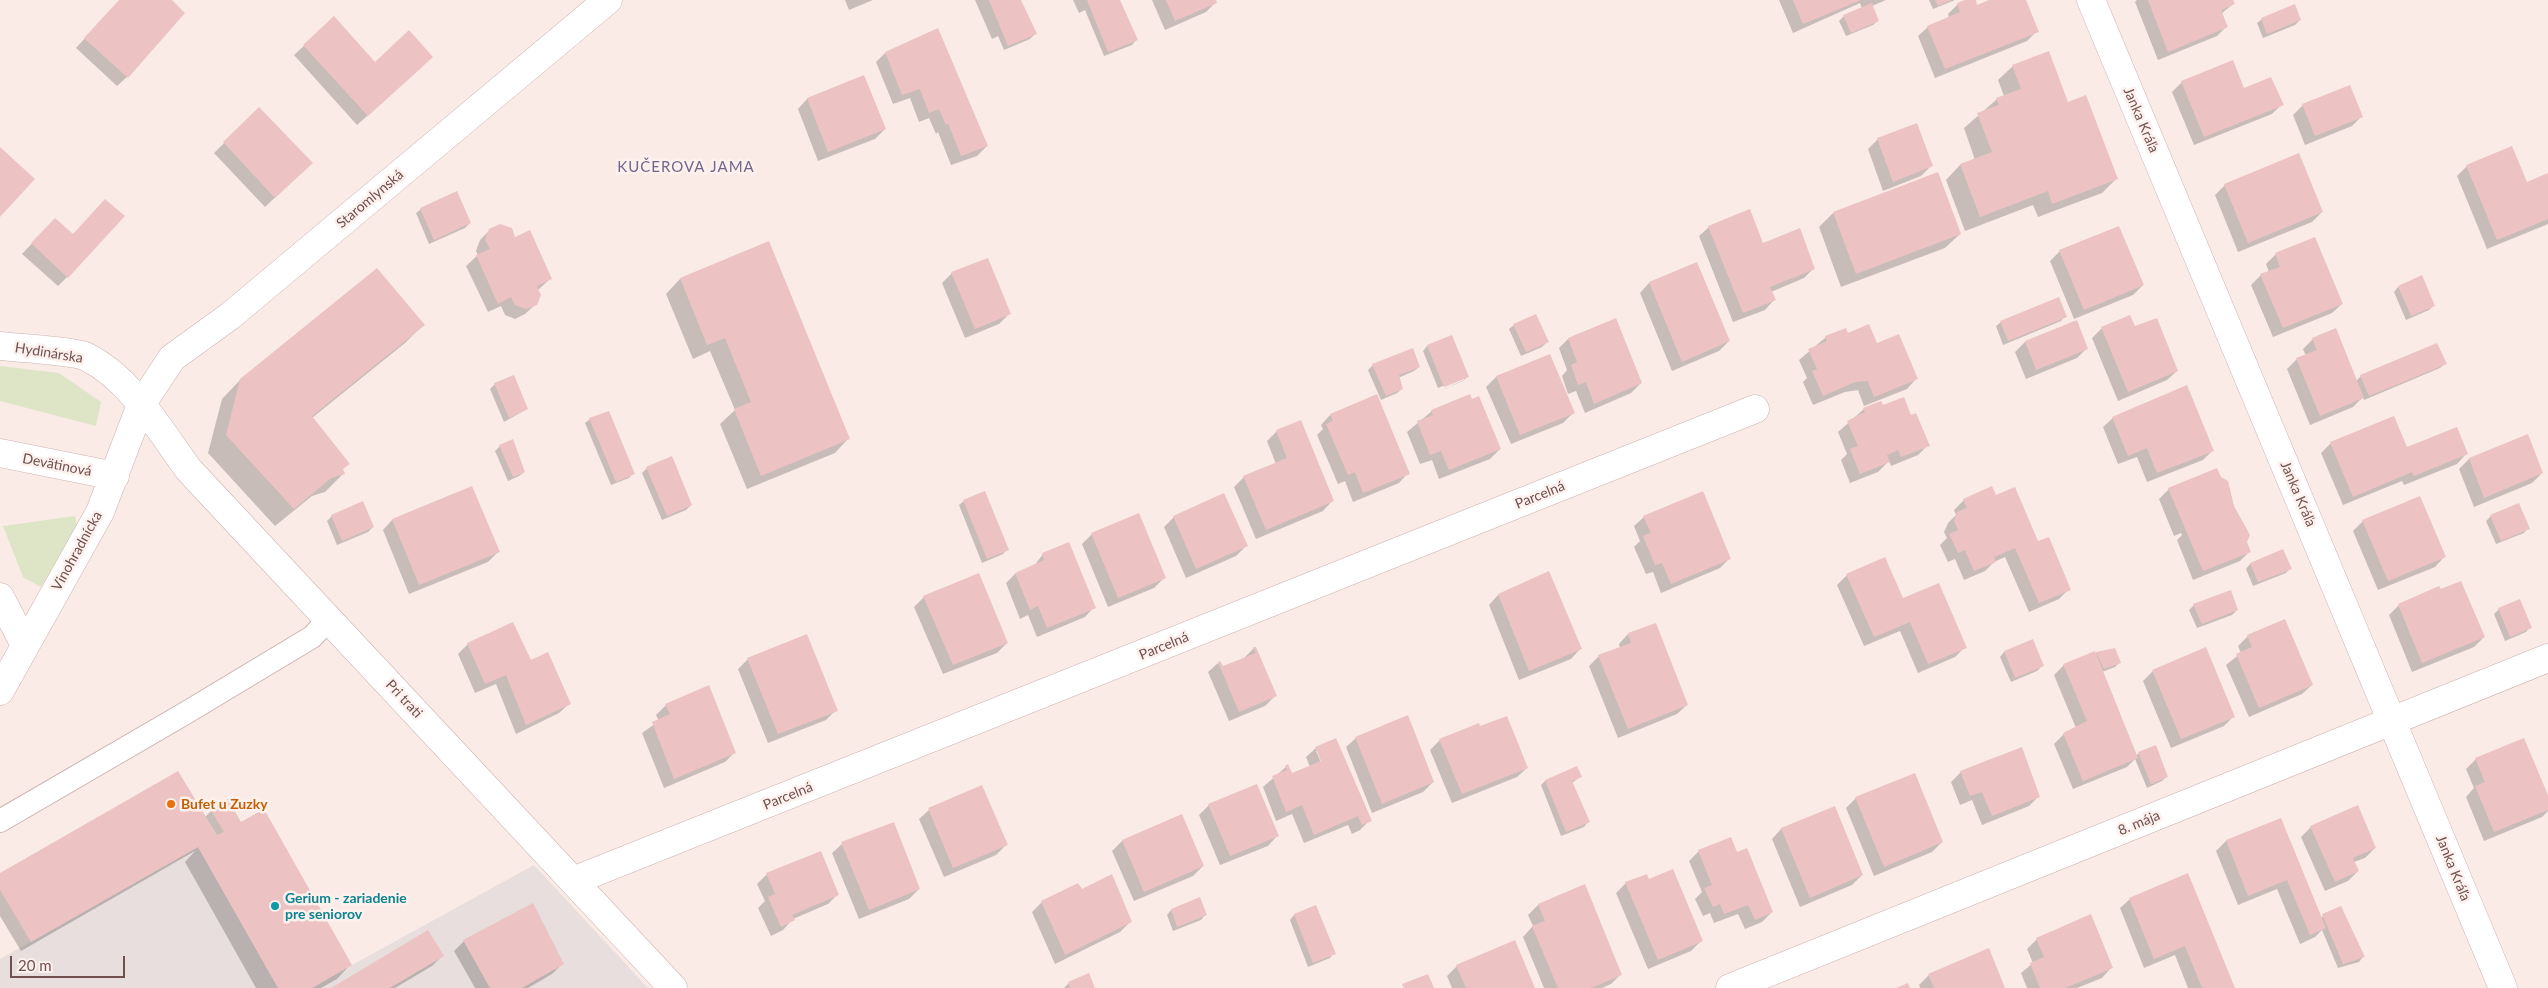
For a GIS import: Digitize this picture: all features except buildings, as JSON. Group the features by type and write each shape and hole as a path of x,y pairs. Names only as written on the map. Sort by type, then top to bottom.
{"street":[{"name":"Staromlynská","path":"141,405 172,358 230,316 608,0"},
{"name":"Janka Kráľa","path":"2091,0 2503,988"},
{"name":"Hydinárska","path":"0,346 86,356 116,378 141,405"},
{"name":"Vinohradnícka","path":"0,691 100,512 141,405"},
{"name":"Pri trati","path":"141,405 189,470 673,988"},
{"name":"Parcelná","path":"573,881 1755,409"},
{"name":"Devätinová","path":"0,454 115,476"},
{"path":"0,597 25,645"},
{"name":"8. mája","path":"1730,988 2548,658"}],"lane":[{"path":"0,821 304,642 329,619"}],"shaded area":[{"path":"198,847 278,988 0,988 0,959"},
{"path":"534,865 648,988 312,988 352,965"}],"green space":[{"path":"0,366 59,373 101,402 96,426 0,401"},
{"path":"75,516 77,527 41,587 23,577 3,526"}],"place":[{"name":"Bufet u Zuzky","path":"171,804"},
{"name":"Gerium - zariadenie pre seniorov","path":"275,906"}],"district":[{"name":"KUČEROVA JAMA","path":"686,167"}]}
